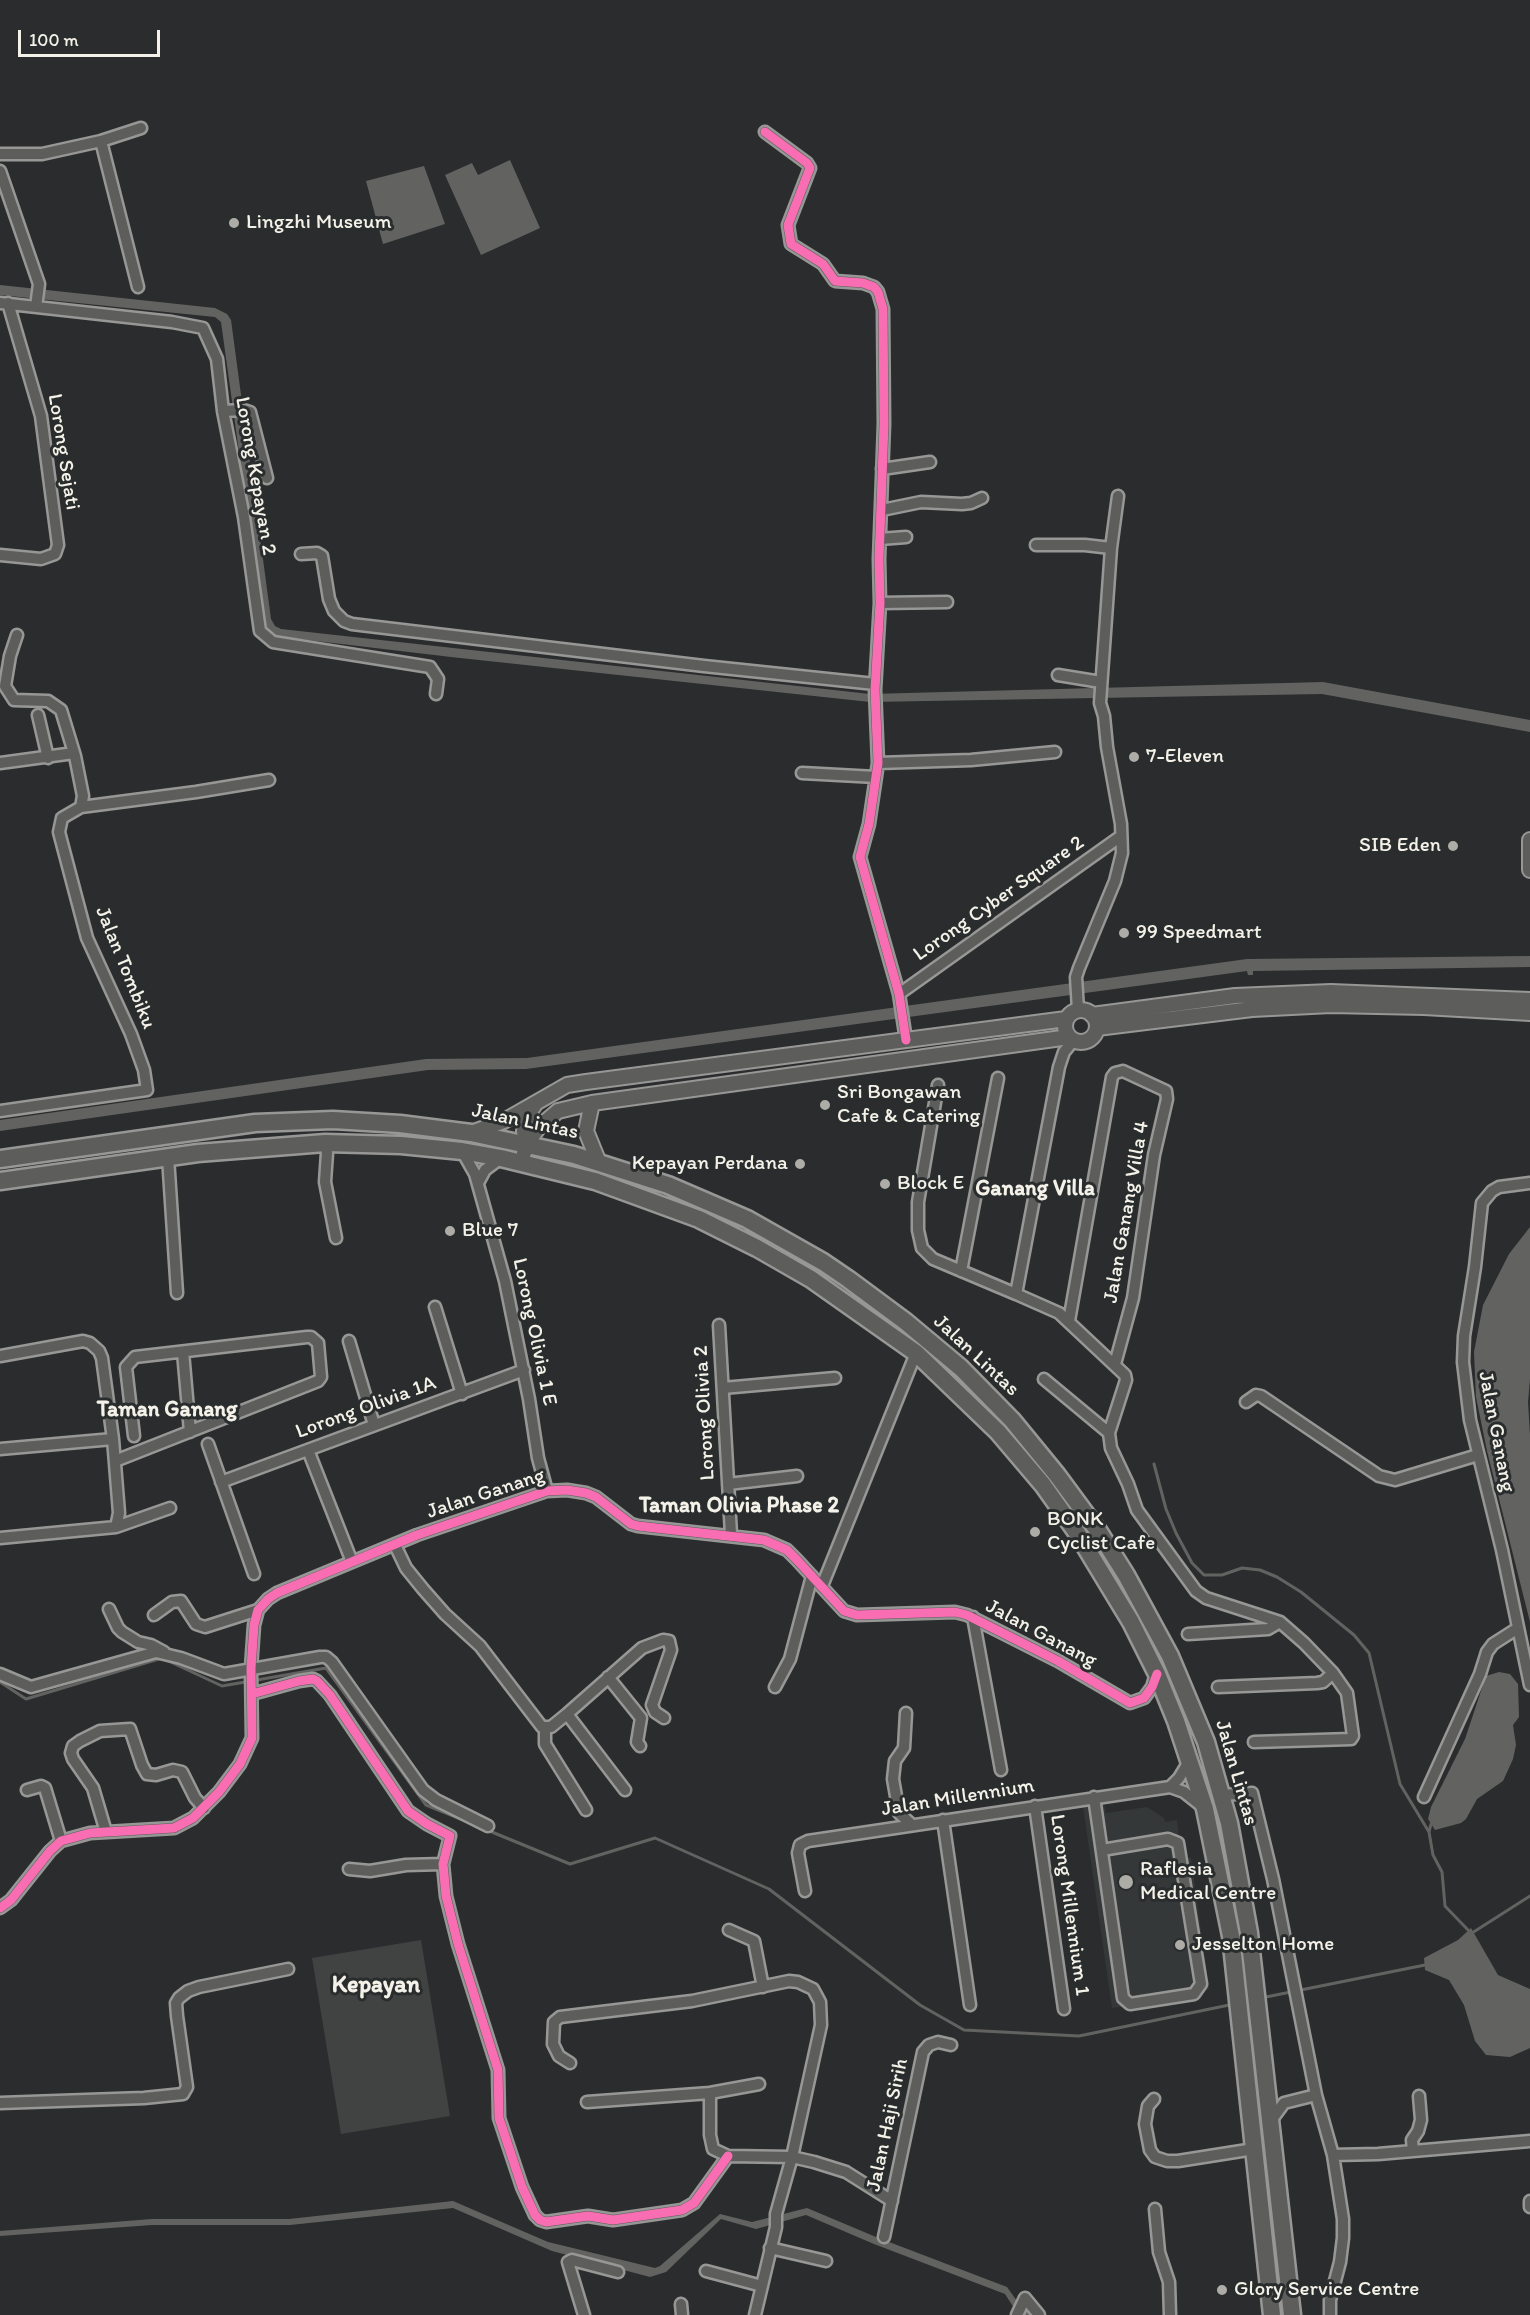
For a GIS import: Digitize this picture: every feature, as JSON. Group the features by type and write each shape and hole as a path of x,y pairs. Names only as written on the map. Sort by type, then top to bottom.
{"highway":[{"name":"Jalan Lintas","path":"0,1160 245,1125 327,1120 382,1123 471,1133 599,1162 668,1185 747,1219 823,1262 864,1290 961,1368 1012,1420 1058,1474 1100,1532 1126,1575 1182,1683 1206,1742 1222,1795 1239,1873 1254,1975 1292,2315"},
{"path":"327,1120 331,1131 340,1136 386,1145"},
{"name":"Jalan Lintas","path":"0,1181 168,1157 325,1143 462,1151 501,1158 595,1181 699,1219 757,1248 811,1279 916,1353 998,1432 1043,1485 1072,1526 1110,1584 1156,1674 1190,1760 1205,1809 1231,1936 1272,2315"},
{"path":"950,1385 959,1379 961,1368"}],"street":[{"path":"0,154 42,154 101,141 141,128"},
{"path":"765,132 809,166 788,225 791,244 823,264 833,280 870,285 878,292 881,300 884,328 882,510 875,687 878,763 870,824 860,857 900,999 906,1040"},
{"path":"101,141 138,287"},
{"path":"0,171 39,284 36,304"},
{"name":"Lorong Kepayan 2","path":"4,303 36,304 203,328 213,345 217,359 246,528 258,625 263,636 273,642 430,667 438,678 436,694"},
{"name":"Lorong Sejati","path":"0,555 41,559 49,558 58,550 41,416 4,303"},
{"path":"227,411 244,410 251,416 267,478"},
{"path":"882,470 930,462"},
{"path":"1078,1005 1092,1014 1097,1028 1088,1041 1078,1043 1071,1039 1064,1029 1066,1019 1078,1005 1076,977 1114,880 1122,853 1101,704 1111,548 1118,496"},
{"path":"882,510 921,502 971,503 982,498"},
{"path":"880,539 906,537"},
{"path":"1036,545 1085,545 1111,548"},
{"path":"301,554 317,553 322,556 329,599 334,611 344,621 352,624 875,687"},
{"path":"880,603 947,602"},
{"path":"17,635 7,667 5,686 14,700 48,701 58,706 74,753 83,796 81,807 269,780"},
{"path":"1058,675 1101,685"},
{"path":"38,715 48,758"},
{"path":"878,763 1055,752"},
{"path":"0,763 74,753"},
{"path":"802,773 876,777"},
{"name":"Jalan Tombiku","path":"0,1111 147,1090 144,1070 131,1034 87,938 59,832 62,818 81,807"},
{"name":"Lorong Cyber Square 2","path":"900,999 1121,836"},
{"path":"1530,840 1530,870"},
{"path":"1092,1014 1235,996 1331,992 1530,1000 1530,1012 1330,1005 1252,1010 1097,1028"},
{"path":"471,1133 504,1121 567,1085 1066,1019"},
{"path":"526,1145 538,1128 558,1111 592,1103 1071,1039"},
{"path":"1016,1293 1059,1067 1071,1039"},
{"name":"Jalan Ganang Villa 4","path":"1068,1321 1112,1077 1115,1073 1123,1071 1166,1091 1167,1099 1154,1155 1133,1298 1114,1364"},
{"path":"961,1271 998,1078"},
{"path":"938,1085 918,1202 918,1230 922,1248 933,1259 1049,1308 1068,1321 1125,1375 1126,1380 1109,1433 1111,1448 1137,1510 1196,1591 1206,1598 1280,1622 1333,1673 1347,1693 1353,1736 1351,1739 1254,1742"},
{"path":"592,1103 586,1131 599,1162"},
{"path":"522,1163 526,1145 524,1131 528,1115 535,1104"},
{"path":"325,1143 327,1153 325,1182 336,1238"},
{"name":"Lorong Olivia 1 E","path":"462,1151 472,1166 478,1182 507,1288 524,1370 538,1458 547,1491"},
{"path":"168,1157 177,1293"},
{"path":"478,1182 485,1170 501,1158"},
{"name":"Jalan Ganang","path":"1530,1183 1507,1185 1491,1191 1482,1203 1464,1336 1463,1362 1470,1420 1502,1550 1530,1685"},
{"path":"435,1307 462,1394"},
{"name":"Lorong Olivia 2","path":"719,1325 731,1534"},
{"path":"115,1461 318,1381 321,1377 320,1348 315,1340 307,1337 135,1357 126,1367 134,1436"},
{"path":"0,1356 83,1341 95,1346 102,1358 113,1439 119,1513 116,1527"},
{"path":"349,1341 374,1425"},
{"path":"183,1352 190,1432"},
{"path":"822,1586 916,1353"},
{"name":"Lorong Olivia 1A","path":"221,1482 524,1370"},
{"path":"723,1388 835,1378"},
{"path":"1044,1379 1109,1433"},
{"path":"1246,1402 1256,1395 1261,1396 1378,1476 1395,1480 1478,1455"},
{"path":"0,1449 113,1439"},
{"path":"208,1444 254,1574"},
{"path":"308,1450 352,1562"},
{"path":"728,1484 797,1476"},
{"name":"Jalan Ganang","path":"258,1610 262,1604 277,1593 395,1545 547,1491 567,1490 596,1497 626,1520 638,1526 731,1534 764,1539 776,1544 792,1555 844,1611 850,1614 955,1612 973,1617 1058,1660 1125,1702 1134,1702 1144,1698 1160,1700 1170,1706"},
{"path":"0,1538 116,1527 170,1508"},
{"path":"395,1545 406,1568 423,1589 445,1614 480,1646 539,1725 545,1729"},
{"path":"775,1687 790,1659 812,1576"},
{"path":"154,1615 172,1602 181,1601 196,1624 206,1627 258,1610"},
{"path":"109,1609 118,1628 138,1642 221,1674 326,1658 332,1662 423,1790 435,1800 488,1826"},
{"path":"0,1908 10,1900 61,1841 90,1833 174,1828 193,1818 231,1778 249,1746 253,1732 251,1670 254,1625 258,1610"},
{"path":"973,1617 1001,1770"},
{"path":"1188,1635 1268,1629 1280,1622"},
{"path":"1424,1797 1480,1674 1486,1652 1493,1644 1518,1628"},
{"path":"545,1729 567,1714 642,1648 657,1641 669,1641 671,1650 652,1705 655,1712 664,1718"},
{"path":"0,1674 24,1685 37,1686 149,1654 164,1652"},
{"path":"1218,1687 1317,1683 1323,1682 1333,1673"},
{"path":"1144,1698 1152,1687 1156,1674"},
{"path":"608,1677 641,1718 637,1742 640,1746"},
{"path":"252,1691 299,1681 313,1679 317,1681 330,1695 408,1811 450,1836 443,1864 446,1896 458,1944 498,2070 499,2118 522,2187 535,2215 540,2220 546,2222 588,2216 613,2220 682,2210 694,2204 728,2156"},
{"path":"906,1713 904,1748 896,1761 893,1779 899,1813 912,1825"},
{"path":"567,1714 625,1790"},
{"path":"106,1832 93,1788 73,1760 71,1752 73,1746 100,1731 130,1729 144,1771 147,1774 156,1775 173,1770 182,1772 195,1798 204,1808"},
{"path":"545,1729 544,1744 586,1810"},
{"path":"1190,1760 1179,1778 1170,1787 1184,1792 1205,1809"},
{"path":"27,1790 41,1786 45,1788 61,1841"},
{"name":"Jalan Millennium","path":"805,1891 798,1853 803,1843 1170,1787"},
{"path":"1222,1795 1252,1792 1273,1879 1316,2095 1333,2155 1343,2219 1343,2238 1340,2262 1330,2300 1330,2315"},
{"path":"1094,1797 1123,1998 1130,2004 1194,1994 1201,1984 1180,1846 1174,1840 1168,1839 1102,1850"},
{"name":"Lorong Millennium 1","path":"1035,1806 1064,2010"},
{"path":"943,1820 970,2005"},
{"path":"349,1869 370,1871 406,1865 443,1864"},
{"path":"729,1930 754,1941 763,1986"},
{"path":"0,2103 98,2101 183,2094 187,2087 177,2016 178,1998 199,1987 288,1969"},
{"path":"570,2063 555,2050 553,2030 556,2018 692,2001 789,1982 806,1984 819,1997 822,2009 821,2025 792,2157 776,2214 776,2227 755,2315"},
{"name":"Jalan Haji Sirih","path":"884,2237 923,2052 938,2042 951,2044"},
{"path":"1266,2083 1274,2093 1289,2101"},
{"path":"586,2102 710,2093 759,2084"},
{"path":"710,2093 711,2144 718,2153 728,2156 792,2157 814,2162 846,2172 892,2201"},
{"path":"1270,2122 1280,2107 1289,2101 1316,2095"},
{"path":"1413,2151 1412,2140 1421,2120 1419,2096"},
{"path":"1154,2099 1148,2106 1145,2124 1150,2150 1155,2157 1167,2161 1178,2161 1254,2150"},
{"path":"1333,2155 1530,2141"},
{"path":"1530,2201 1530,2207"},
{"path":"1155,2209 1159,2252 1169,2282 1170,2315"},
{"path":"770,2248 826,2261"},
{"path":"584,2315 568,2262 572,2260 618,2272"},
{"path":"706,2271 762,2286"},
{"path":"1017,2314 1025,2298 1039,2315"}],"shaded area":[{"path":"510,160 540,228 481,255 445,175 472,163 478,175"},
{"path":"424,166 445,224 383,244 366,181"},
{"path":"0,285 215,308 227,314 231,320 271,619 275,626 281,629 870,694 1323,682 1530,720 1530,732 1322,694 870,702 274,636 267,629 262,618 221,322 215,317 0,295"},
{"path":"1530,956 1530,967 1253,971 1253,975 1248,975 1247,971 526,1069 428,1070 0,1131 0,1120 426,1059 527,1058 1247,959"},
{"path":"1530,1227 1528,1402 1530,1622 1487,1451 1476,1397 1474,1352 1483,1305 1509,1254"},
{"path":"1499,1672 1510,1674 1518,1684 1519,1717 1513,1725 1516,1745 1513,1759 1503,1781 1477,1799 1466,1819 1461,1823 1435,1830 1428,1819 1431,1807 1465,1739 1486,1676"},
{"path":"1104,1803 1106,1813 1147,1807 1164,1818 1165,1822 1177,1820 1179,1837 1183,1837 1186,1858 1191,1858 1209,1989 1192,1997 1112,2008 1083,1806"},
{"path":"1471,1928 1498,1975 1530,1989 1530,2048 1510,2057 1486,2055 1475,2041 1464,2005 1449,1980 1425,1970 1424,1958 1458,1940"},
{"path":"421,1940 450,2116 341,2134 312,1958"},
{"path":"453,2201 548,2242 655,2268 720,2214 752,2222 807,2208 1007,2287 1017,2301 1026,2305 1032,2315 1024,2315 1022,2311 1014,2308 1005,2294 874,2244 806,2215 756,2229 721,2219 666,2272 650,2277 552,2251 453,2208 290,2225 152,2225 0,2236 0,2231 152,2219 289,2219"}],"waterway":[{"path":"1154,1464 1166,1509 1176,1533 1192,1563 1204,1575 1222,1575 1242,1568 1260,1570 1277,1577 1301,1592 1354,1635 1369,1653 1400,1784 1429,1832"},
{"path":"0,1682 26,1699 162,1658 222,1686 326,1668 426,1805 473,1824"},
{"path":"1431,1824 1429,1832 1433,1855 1442,1872 1445,1906 1468,1930"},
{"path":"487,1830 570,1864 655,1838 769,1889 920,2005 964,2030 1079,2036 1234,2004"},
{"path":"1472,1933 1530,1896"},
{"path":"1261,1998 1425,1965"}],"cycle path":[{"path":"765,132 807,163 810,168 788,225 791,244 823,264 835,281 863,283 874,287 878,292 883,309 884,424 879,559 880,603 875,690 878,763 869,824 860,857 899,994 906,1040"},
{"path":"0,1908 11,1900 50,1851 61,1841 90,1833 174,1828 193,1818 219,1792 240,1764 252,1738 251,1668 254,1625 258,1610 268,1599 277,1593 417,1535 547,1491 567,1490 586,1493 596,1497 631,1524 638,1526 764,1540 787,1550 844,1611 857,1615 955,1612 967,1615 1058,1661 1130,1703 1144,1698 1157,1674"},
{"path":"252,1694 299,1681 313,1679 317,1681 330,1695 408,1811 450,1836 443,1864 446,1896 458,1944 498,2070 499,2118 522,2187 535,2215 540,2220 546,2222 588,2216 613,2220 682,2210 694,2203 728,2156"}],"place":[{"name":"Lingzhi Museum","path":"234,223"},
{"name":"7-Eleven","path":"1134,757"},
{"name":"SIB Eden","path":"1453,846"},
{"name":"99 Speedmart","path":"1124,933"},
{"name":"Sri Bongawan Cafe & Catering","path":"825,1105"},
{"name":"Kepayan Perdana","path":"800,1164"},
{"name":"Block E","path":"885,1184"},
{"name":"Blue 7","path":"450,1231"},
{"name":"BONK Cyclist Cafe","path":"1035,1532"},
{"name":"Raflesia Medical Centre","path":"1126,1882"},
{"name":"Jesselton Home","path":"1180,1945"},
{"name":"Glory Service Centre","path":"1222,2290"}],"district":[{"name":"Ganang Villa","path":"1035,1189"},
{"name":"Taman Ganang","path":"167,1410"},
{"name":"Taman Olivia Phase 2","path":"739,1506"},
{"name":"Kepayan","path":"376,1986"}]}
